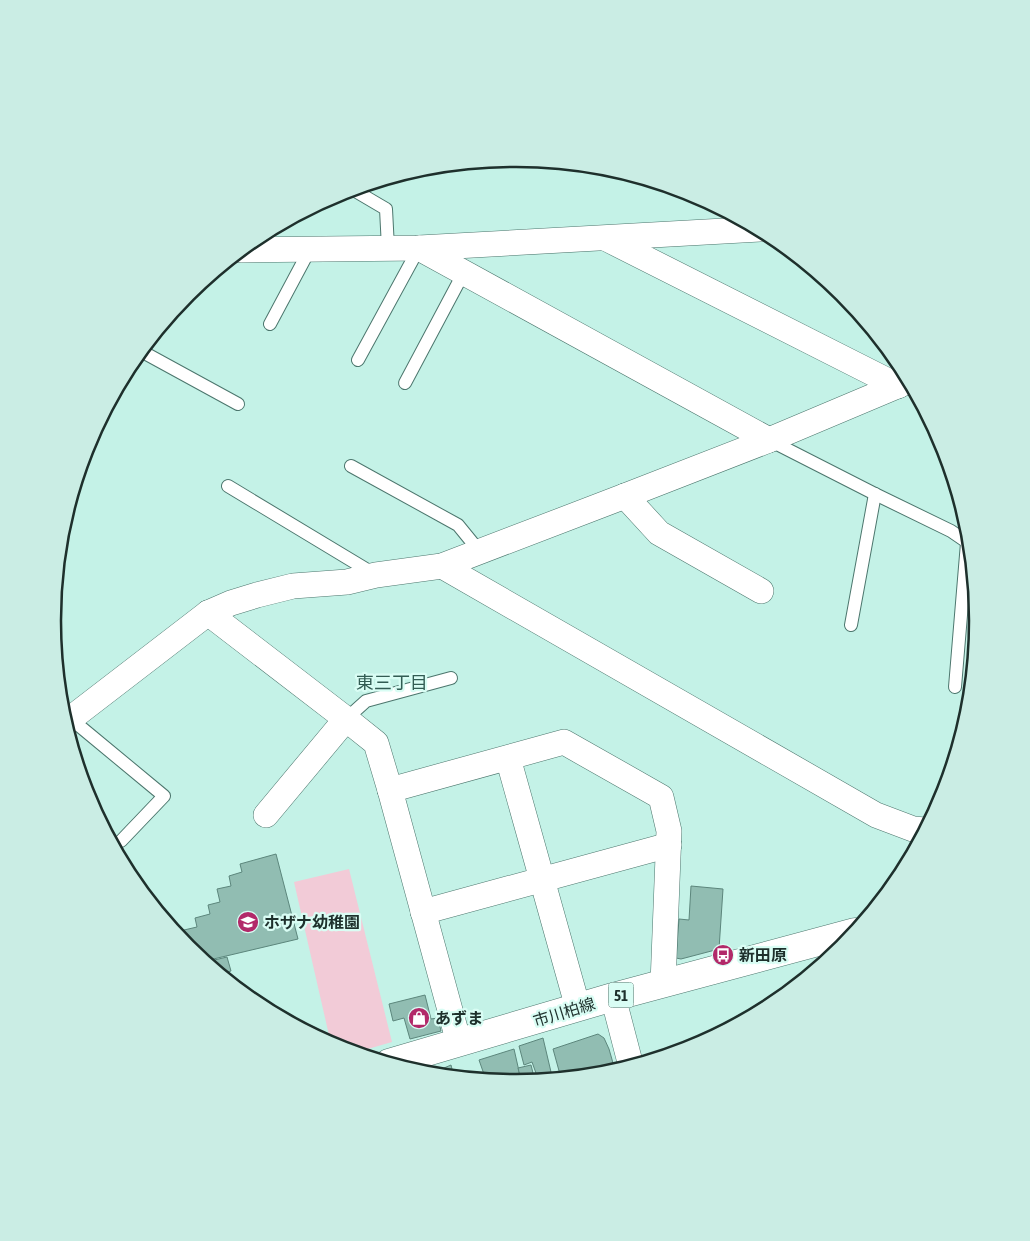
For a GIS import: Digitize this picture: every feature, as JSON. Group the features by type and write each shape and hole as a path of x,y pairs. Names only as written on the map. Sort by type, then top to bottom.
{"main road":[{"name":"市川柏線","path":"401,1060 613,997 841,936"}],"street":[{"path":"254,250 419,248 745,230"},
{"path":"604,238 901,383"},
{"path":"419,248 769,440"},
{"path":"72,718 208,613 231,603 294,586 348,582 376,575 442,566 769,440 902,384"},
{"path":"625,496 660,533 760,591"},
{"path":"442,566 876,815 917,829"},
{"path":"208,613 376,743 459,1043"},
{"path":"266,815 346,718"},
{"path":"390,790 564,742 661,797 669,831 662,984"},
{"path":"508,758 578,1008"},
{"path":"423,912 668,845"},
{"path":"613,997 629,1060"}],"lane":[{"path":"361,194 386,209 388,248"},
{"path":"358,360 419,248"},
{"path":"270,324 310,249"},
{"path":"405,383 464,272"},
{"path":"148,355 238,404"},
{"path":"769,440 961,538"},
{"path":"351,466 458,525 480,552"},
{"path":"228,486 376,575"},
{"path":"851,625 875,494"},
{"path":"955,688 966,573"},
{"path":"346,718 366,701 451,678"},
{"path":"74,726 164,796 121,841"}],"shaded area":[{"path":"349,869 392,1042 367,1049 329,1034 294,882"}],"building":[{"path":"276,854 298,939 213,959 184,930 197,927 195,918 210,914 208,905 220,902 217,889 231,886 229,876 242,872 240,864"},
{"path":"691,886 723,889 719,949 681,959 676,958 679,919 689,920"},
{"path":"227,957 231,971 228,972 214,960"},
{"path":"425,995 431,1019 438,1018 441,1031 410,1039 404,1018 393,1021 389,1004"},
{"path":"598,1034 604,1038 613,1063 559,1072 553,1049"},
{"path":"543,1038 551,1072 536,1073 532,1062 524,1065 519,1046"},
{"path":"514,1049 520,1074 483,1073 479,1060"},
{"path":"451,1065 452,1069 443,1068"},
{"path":"531,1065 533,1073 519,1074 518,1068"}],"place":[{"name":"ホザナ幼稚園","path":"248,922"},
{"name":"新田原","path":"723,955"},
{"name":"あずま","path":"419,1018"}],"district":[{"name":"東三丁目","path":"392,682"}]}
